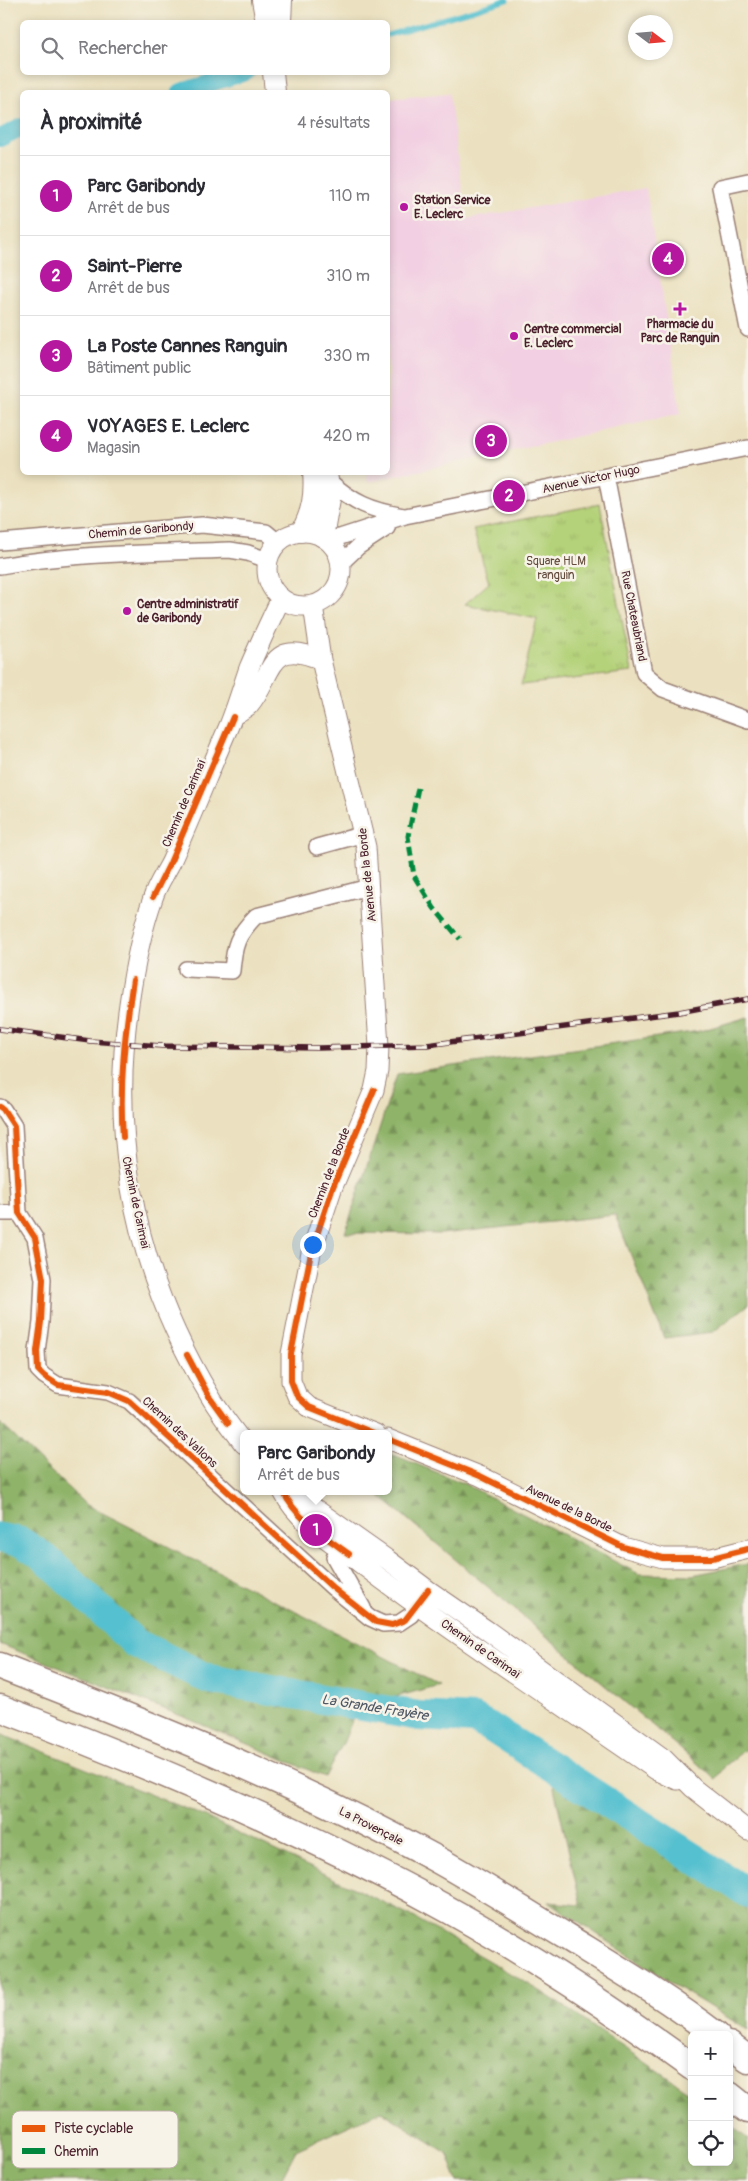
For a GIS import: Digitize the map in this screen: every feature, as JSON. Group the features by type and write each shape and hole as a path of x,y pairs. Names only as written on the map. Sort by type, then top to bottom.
{"highway":[{"name":"La Provençale","path":"0,1666 186,1740 373,1827 437,1860 531,1914 611,1964 710,2031"},
{"path":"0,1708 87,1741 248,1810 338,1852 420,1894 572,1985 637,2027 688,2064"},
{"path":"733,2048 748,2059"},
{"path":"733,2098 748,2110"}],"main road":[{"path":"262,0 266,20"},
{"path":"281,20 282,0"},
{"path":"273,75 275,90"},
{"path":"286,75 288,90"},
{"path":"301,532 307,521 323,475"},
{"path":"323,475 330,499 325,538"}],"street":[{"path":"748,181 720,187 748,329"},
{"name":"Avenue Victor Hugo","path":"405,516 748,448"},
{"path":"323,475 357,503 381,512 405,516"},
{"name":"Rue Chateaubriand","path":"606,476 644,673 663,689 748,720"},
{"path":"325,538 338,555 340,564 340,574 331,593 314,604 296,605 281,598 269,581 267,560 278,542 285,537 301,532 313,533 325,538 346,536 405,516"},
{"path":"340,564 358,547 405,516"},
{"name":"Chemin de Garibondy","path":"0,542 202,525 266,532 278,542"},
{"name":"Chemin de Garibondy","path":"0,566 115,555 230,550 248,553 267,560"},
{"name":"Chemin de Carimaï","path":"240,1439 210,1398 172,1326 161,1298 145,1249 127,1170 122,1126 122,1081 133,980 153,897 170,863 233,717 249,669 281,598"},
{"name":"Avenue de la Borde","path":"314,604 321,660 364,834 370,887 380,1046 374,1090"},
{"name":"Chemin de Carimaï","path":"233,717 249,704 271,666 278,658 298,652 321,660"},
{"path":"316,847 364,834"},
{"path":"186,969 232,971 234,948 242,930 256,916 370,887"},
{"name":"Chemin de la Borde","path":"366,1430 309,1408 297,1396 291,1381 291,1354 311,1253 332,1190 374,1090"},
{"name":"Chemin des Vallons","path":"0,1107 14,1126 19,1213 35,1238 44,1279 37,1351 38,1370 58,1386 108,1392 129,1401 304,1562 376,1622 392,1625 405,1620 423,1598"},
{"path":"0,1213 19,1213"},
{"name":"Avenue de la Borde","path":"392,1441 480,1476 623,1547 663,1558 712,1558 748,1549"},
{"name":"Chemin de Carimaï","path":"285,1495 290,1506 332,1549 423,1598 481,1626 662,1758 694,1788 748,1831"},
{"name":"Chemin de Carimaï","path":"291,1495 308,1503 388,1560 423,1598"},
{"path":"304,1562 321,1569 330,1566 332,1549"},
{"path":"332,1549 370,1618"}],"shaded area":[{"name":"Centre commercial E. Leclerc","path":"449,93 466,219 646,188 681,414 368,482 367,475 390,475 390,99"}],"green space":[{"name":"Square HLM ranguin","path":"600,504 632,672 521,685 537,619 465,604 489,583 473,529"},
{"path":"748,1017 748,1305 713,1332 664,1338 615,1215 442,1234 345,1233 397,1074 700,1031"},
{"path":"0,1423 85,1504 439,1685 381,1701 353,1718 344,1741 325,1777 184,1717 0,1644"},
{"path":"392,1454 463,1483 639,1574 692,1575 748,1564 748,1747 725,1766 716,1779 379,1495 392,1495"},
{"path":"0,1734 201,1815 410,1915 542,1992 688,2091 688,2166 733,2166 733,2127 748,2139 748,2181 458,2181 447,2153 381,2111 296,2150 280,2181 0,2181"},
{"path":"550,1770 748,1909 748,2030 669,1982 549,1902 581,1905"}],"waterway":[{"path":"390,34 507,0"},
{"path":"188,90 236,75"},
{"path":"0,138 20,128"},
{"name":"La Grande Frayère","path":"0,1538 21,1542 44,1557 135,1643 209,1679 419,1716 474,1719 490,1727 748,1893"}],"railway":[{"path":"0,1029 90,1041 162,1046 318,1048 427,1045 679,1012 748,999"}],"marked path":[{"path":"418,788 408,836 414,876 434,908 460,939"}],"cycle path":[{"path":"153,897 170,863 233,717"},
{"path":"123,1137 124,1058 133,980"},
{"path":"366,1430 309,1407 297,1396 291,1381 291,1354 311,1253 332,1189 374,1090"},
{"path":"0,1107 14,1126 19,1213 35,1238 43,1279 41,1322 37,1351 38,1370 58,1385 108,1392 129,1401 333,1588 376,1622 392,1625 405,1620 428,1590"},
{"path":"187,1355 210,1398 228,1423"},
{"path":"392,1441 480,1476 623,1547 663,1558 712,1558 748,1549"},
{"path":"285,1495 303,1518 321,1534 349,1554"}],"place":[{"name":"Station Service E. Leclerc","path":"404,207"},
{"name":"VOYAGES E. Leclerc","path":"668,259"},
{"name":"Pharmacie du Parc de Ranguin","path":"680,309"},
{"name":"Centre commercial E. Leclerc","path":"514,336"},
{"name":"La Poste Cannes Ranguin","path":"491,441"},
{"name":"Saint-Pierre","path":"509,496"},
{"name":"Centre administratif de Garibondy","path":"127,611"},
{"name":"Parc Garibondy","path":"316,1530"}]}
